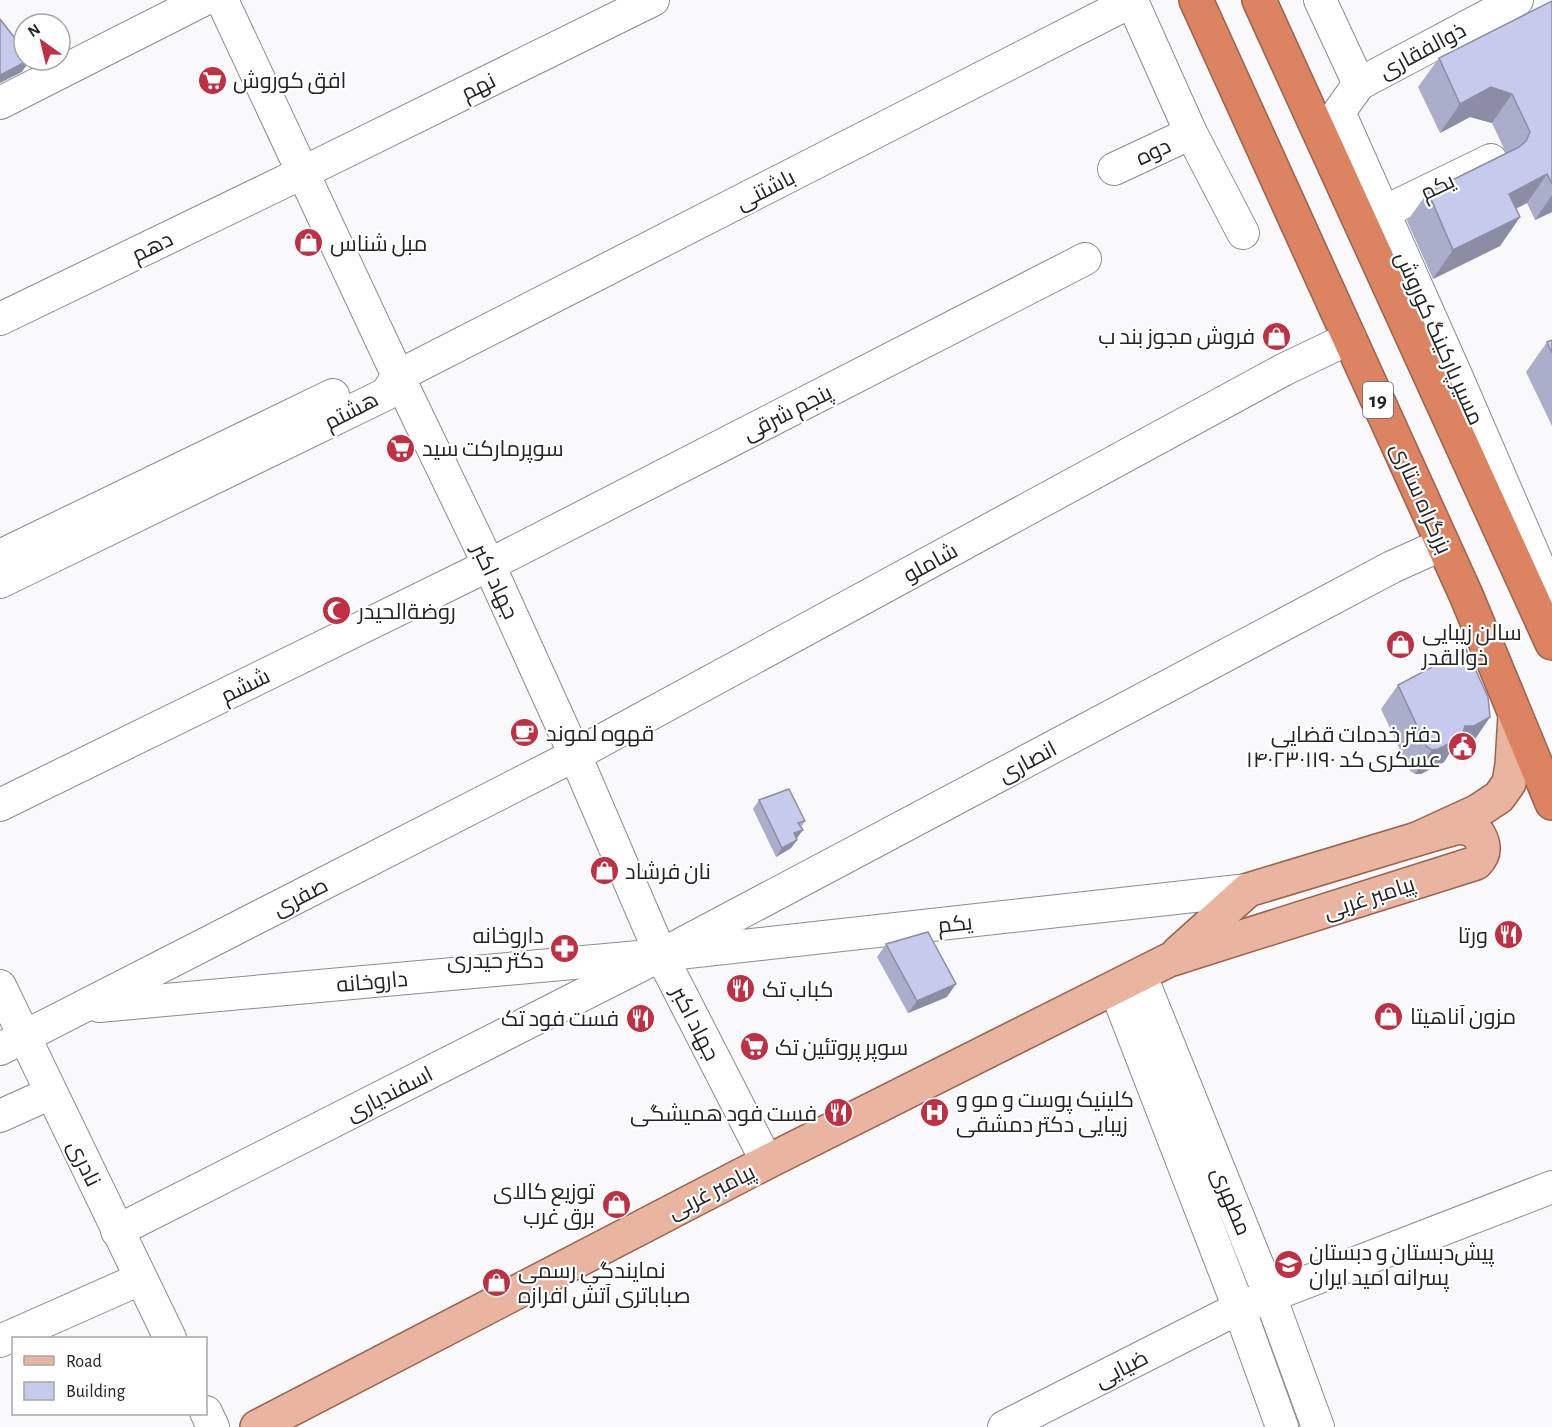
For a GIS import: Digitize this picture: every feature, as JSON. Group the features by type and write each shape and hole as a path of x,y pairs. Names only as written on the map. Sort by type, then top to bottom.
{"highway":[{"name":"بزرگراه ستاری","path":"1196,0 1443,544 1552,802"},
{"path":"1259,0 1552,643"}],"main road":[{"name":"پیامبر غربی","path":"1417,839 1479,811 1499,797 1509,783 1515,715"},
{"name":"پیامبر غربی","path":"256,1427 767,1162 1169,960 1476,863 1483,852 1479,835 1465,827 1459,827 1248,891 1169,960"}],"street":[{"path":"0,103 203,0"},
{"name":"جهاد اکبر","path":"222,0 489,565 575,755 661,955 767,1162"},
{"name":"نهم","path":"304,172 653,0"},
{"path":"1320,0 1359,84"},
{"path":"1132,1 1191,133 1243,233"},
{"name":"باشتنی","path":"398,376 1132,1"},
{"name":"ذوالفقاری","path":"1359,84 1514,1"},
{"name":"مسیر پارکینگ کوروش","path":"1359,84 1339,112 1552,597"},
{"name":"دوه","path":"1114,169 1191,133"},
{"name":"یکم","path":"1384,212 1491,160"},
{"name":"دهم","path":"0,319 304,172"},
{"name":"پنجم شرقی","path":"489,565 1085,259"},
{"name":"شاملو","path":"575,755 1285,369 1350,338"},
{"name":"هشتم","path":"0,556 374,375 398,376"},
{"name":"هشتم","path":"0,582 386,394 398,376"},
{"name":"انصاری","path":"661,955 1392,567 1443,544"},
{"name":"ششم","path":"0,805 489,565"},
{"name":"صفری","path":"12,1043 575,755"},
{"name":"یکم","path":"661,955 1248,891"},
{"name":"داروخانه","path":"83,1007 661,955"},
{"name":"اسفندیاری","path":"117,1231 661,955"},
{"name":"مطهری","path":"1128,982 1270,1296 1318,1427"},
{"name":"مطهری","path":"1128,982 1282,1427"},
{"name":"نادری","path":"0,986 12,1043 51,1094 169,1337"},
{"path":"0,1116 51,1094"},
{"path":"1239,1308 1552,1187"},
{"path":"0,1341 140,1279"},
{"name":"ضیایی","path":"1004,1427 1239,1308"}],"building":[{"path":"1552,1 1552,184 1547,174 1509,194 1520,217 1453,250 1428,192 1519,147 1526,141 1530,132 1512,94 1491,87 1460,104 1439,58"},
{"path":"0,19 12,34 12,69 0,75"},
{"path":"1552,340 1552,353 1547,342"},
{"path":"1466,649 1488,697 1490,717 1474,726 1465,726 1461,738 1432,750 1427,747 1398,685"},
{"path":"789,789 805,821 798,823 803,830 794,833 797,840 782,848 759,800"},
{"path":"928,932 956,984 917,1001 886,944"}],"place":[{"name":"افق کوروش","path":"212,80"},
{"name":"مبل شناس","path":"309,243"},
{"name":"فروش مجوز بند ب","path":"1276,336"},
{"name":"سوپرمارکت سید","path":"401,448"},
{"name":"روضةالحیدر","path":"337,611"},
{"name":"سالن زیبایی ذوالقدر","path":"1401,645"},
{"name":"قهوه لموند","path":"525,733"},
{"name":"دفتر خدمات قضایی عسکری کد ۱۴۰۲۳۰۱۱۹۰","path":"1462,747"},
{"name":"نان فرشاد","path":"604,871"},
{"name":"ورتا","path":"1509,935"},
{"name":"داروخانه دکتر حیدری","path":"565,948"},
{"name":"کباب تک","path":"741,989"},
{"name":"مزون آناهیتا","path":"1389,1016"},
{"name":"فست فود تک","path":"640,1018"},
{"name":"سوپر پروتئین تک","path":"754,1047"},
{"name":"کلینیک پوست و مو و زیبایی دکتر دمشقی","path":"935,1112"},
{"name":"فست فود همیشگی","path":"838,1113"},
{"name":"توزیع کالای برق غرب","path":"616,1204"},
{"name":"پیش‌دبستان و دبستان پسرانه امید ایران","path":"1288,1265"},
{"name":"نمايندگی رسمی صباباتری آتش افرازه","path":"497,1283"}]}
